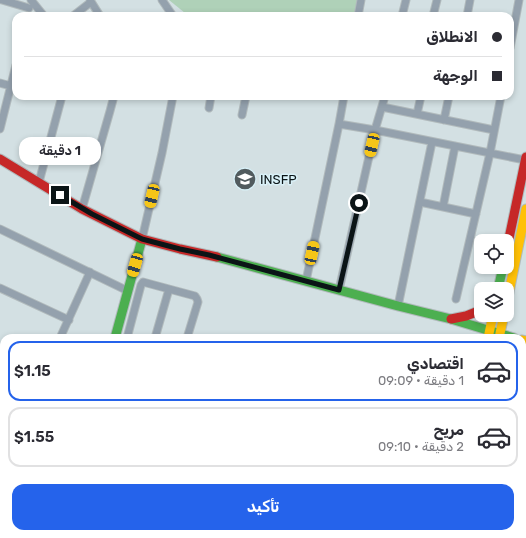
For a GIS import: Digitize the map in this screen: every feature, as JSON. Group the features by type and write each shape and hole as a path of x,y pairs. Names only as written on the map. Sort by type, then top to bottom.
{"street":[{"path":"2,0 31,4 40,12"},
{"path":"162,0 170,12"},
{"path":"359,12 361,0"},
{"path":"404,12 406,0"},
{"path":"435,12 437,0"},
{"path":"468,12 470,0"},
{"path":"514,22 519,0"},
{"path":"78,12 91,1 98,12"},
{"path":"0,129 2,111 12,82"},
{"path":"0,83 11,86"},
{"path":"39,182 61,100"},
{"path":"82,209 113,100"},
{"path":"116,334 142,239 162,153 172,100"},
{"path":"209,108 211,100"},
{"path":"242,115 245,100"},
{"path":"306,281 343,100"},
{"path":"339,290 375,130 383,100"},
{"path":"417,114 420,100"},
{"path":"444,120 448,100"},
{"path":"456,299 501,100"},
{"path":"382,107 494,130"},
{"path":"339,124 490,153 526,158 510,234"},
{"path":"398,306 432,142"},
{"path":"443,207 455,146"},
{"path":"0,159 82,209 142,239 209,255 452,319 488,334 491,322"},
{"path":"420,202 476,214"},
{"path":"511,282 526,209"},
{"path":"0,229 128,291"},
{"path":"62,334 90,272"},
{"path":"128,334 143,282 195,296 197,298 198,302 188,334"},
{"path":"0,288 69,320"},
{"path":"156,334 169,289"},
{"path":"452,319 474,313"},
{"path":"500,334 503,322"}],"green space":[{"path":"169,0 358,0 355,12 184,12"}],"traffic: fast":[{"path":"116,334 142,239"},
{"path":"217,257 451,319 501,334"},
{"path":"500,282 501,274"}],"traffic: slow":[{"path":"511,282 526,209"},
{"path":"489,334 491,322"},
{"path":"500,334 502,322"}],"traffic: jam":[{"path":"510,234 526,157"},
{"path":"0,159 82,209 142,239 217,257"},
{"path":"451,319 474,313"}],"place":[{"name":"INSFP","path":"245,179"}],"route":[{"path":"60,195 82,209 142,239 260,268 339,290 359,203"}]}
